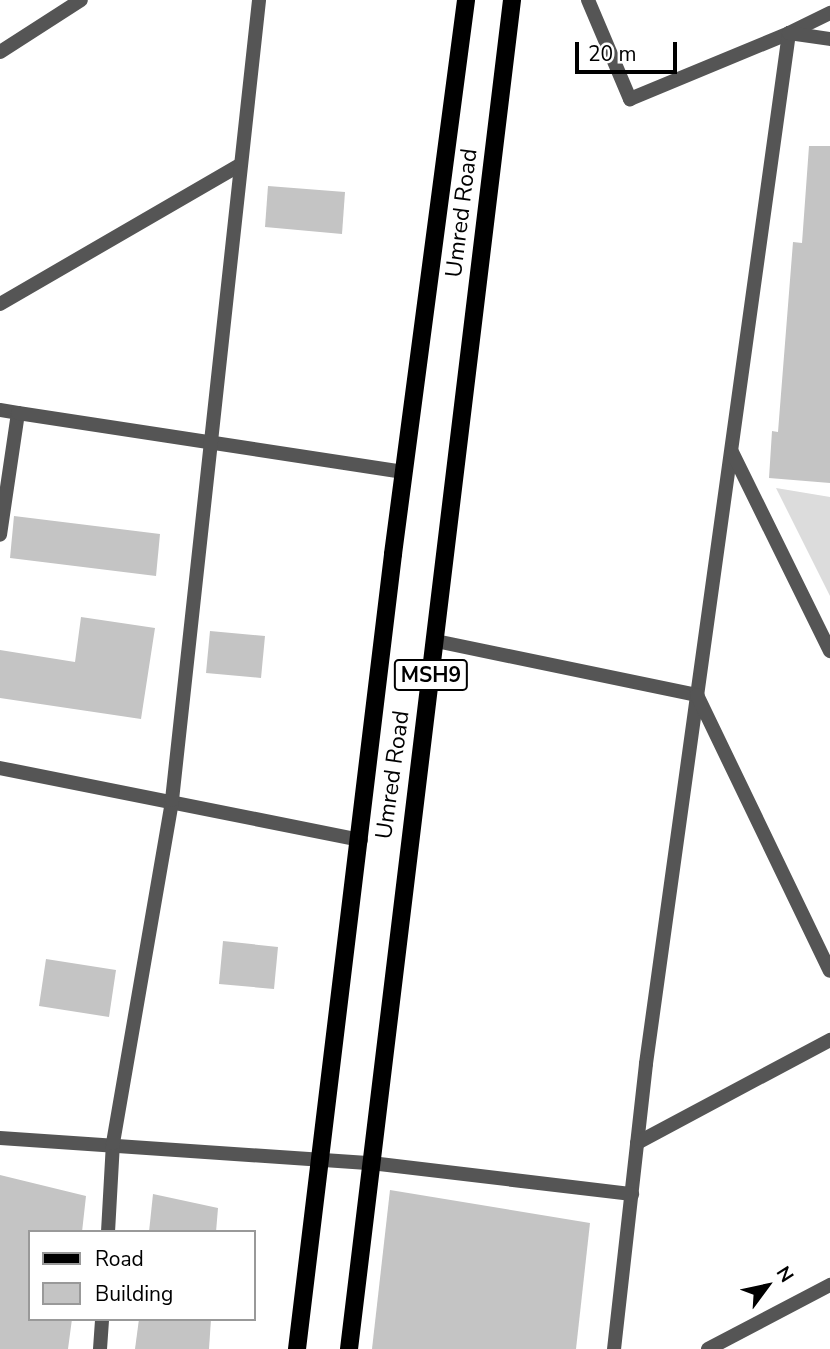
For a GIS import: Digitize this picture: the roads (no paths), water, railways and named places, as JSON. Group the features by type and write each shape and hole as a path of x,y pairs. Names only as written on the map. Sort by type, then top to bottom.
{"main road":[{"path":"297,1349 318,1158 361,840 404,471 466,0"},
{"name":"Umred Road","path":"349,1349 512,0"}],"street":[{"path":"0,52 81,0"},
{"path":"107,1230 113,1143 172,800 259,0"},
{"path":"588,0 630,99 789,33 830,13"},
{"path":"789,33 830,40"},
{"path":"614,1349 637,1143 789,33"},
{"path":"0,304 240,165"},
{"path":"0,410 404,471"},
{"path":"0,535 18,413"},
{"path":"731,451 830,651"},
{"path":"436,641 697,695"},
{"path":"697,695 830,971"},
{"path":"0,768 172,800 361,840"},
{"path":"637,1143 830,1040"},
{"path":"0,1138 113,1143 318,1158 632,1194"},
{"path":"708,1349 830,1285"},
{"path":"100,1349 102,1321"}]}
